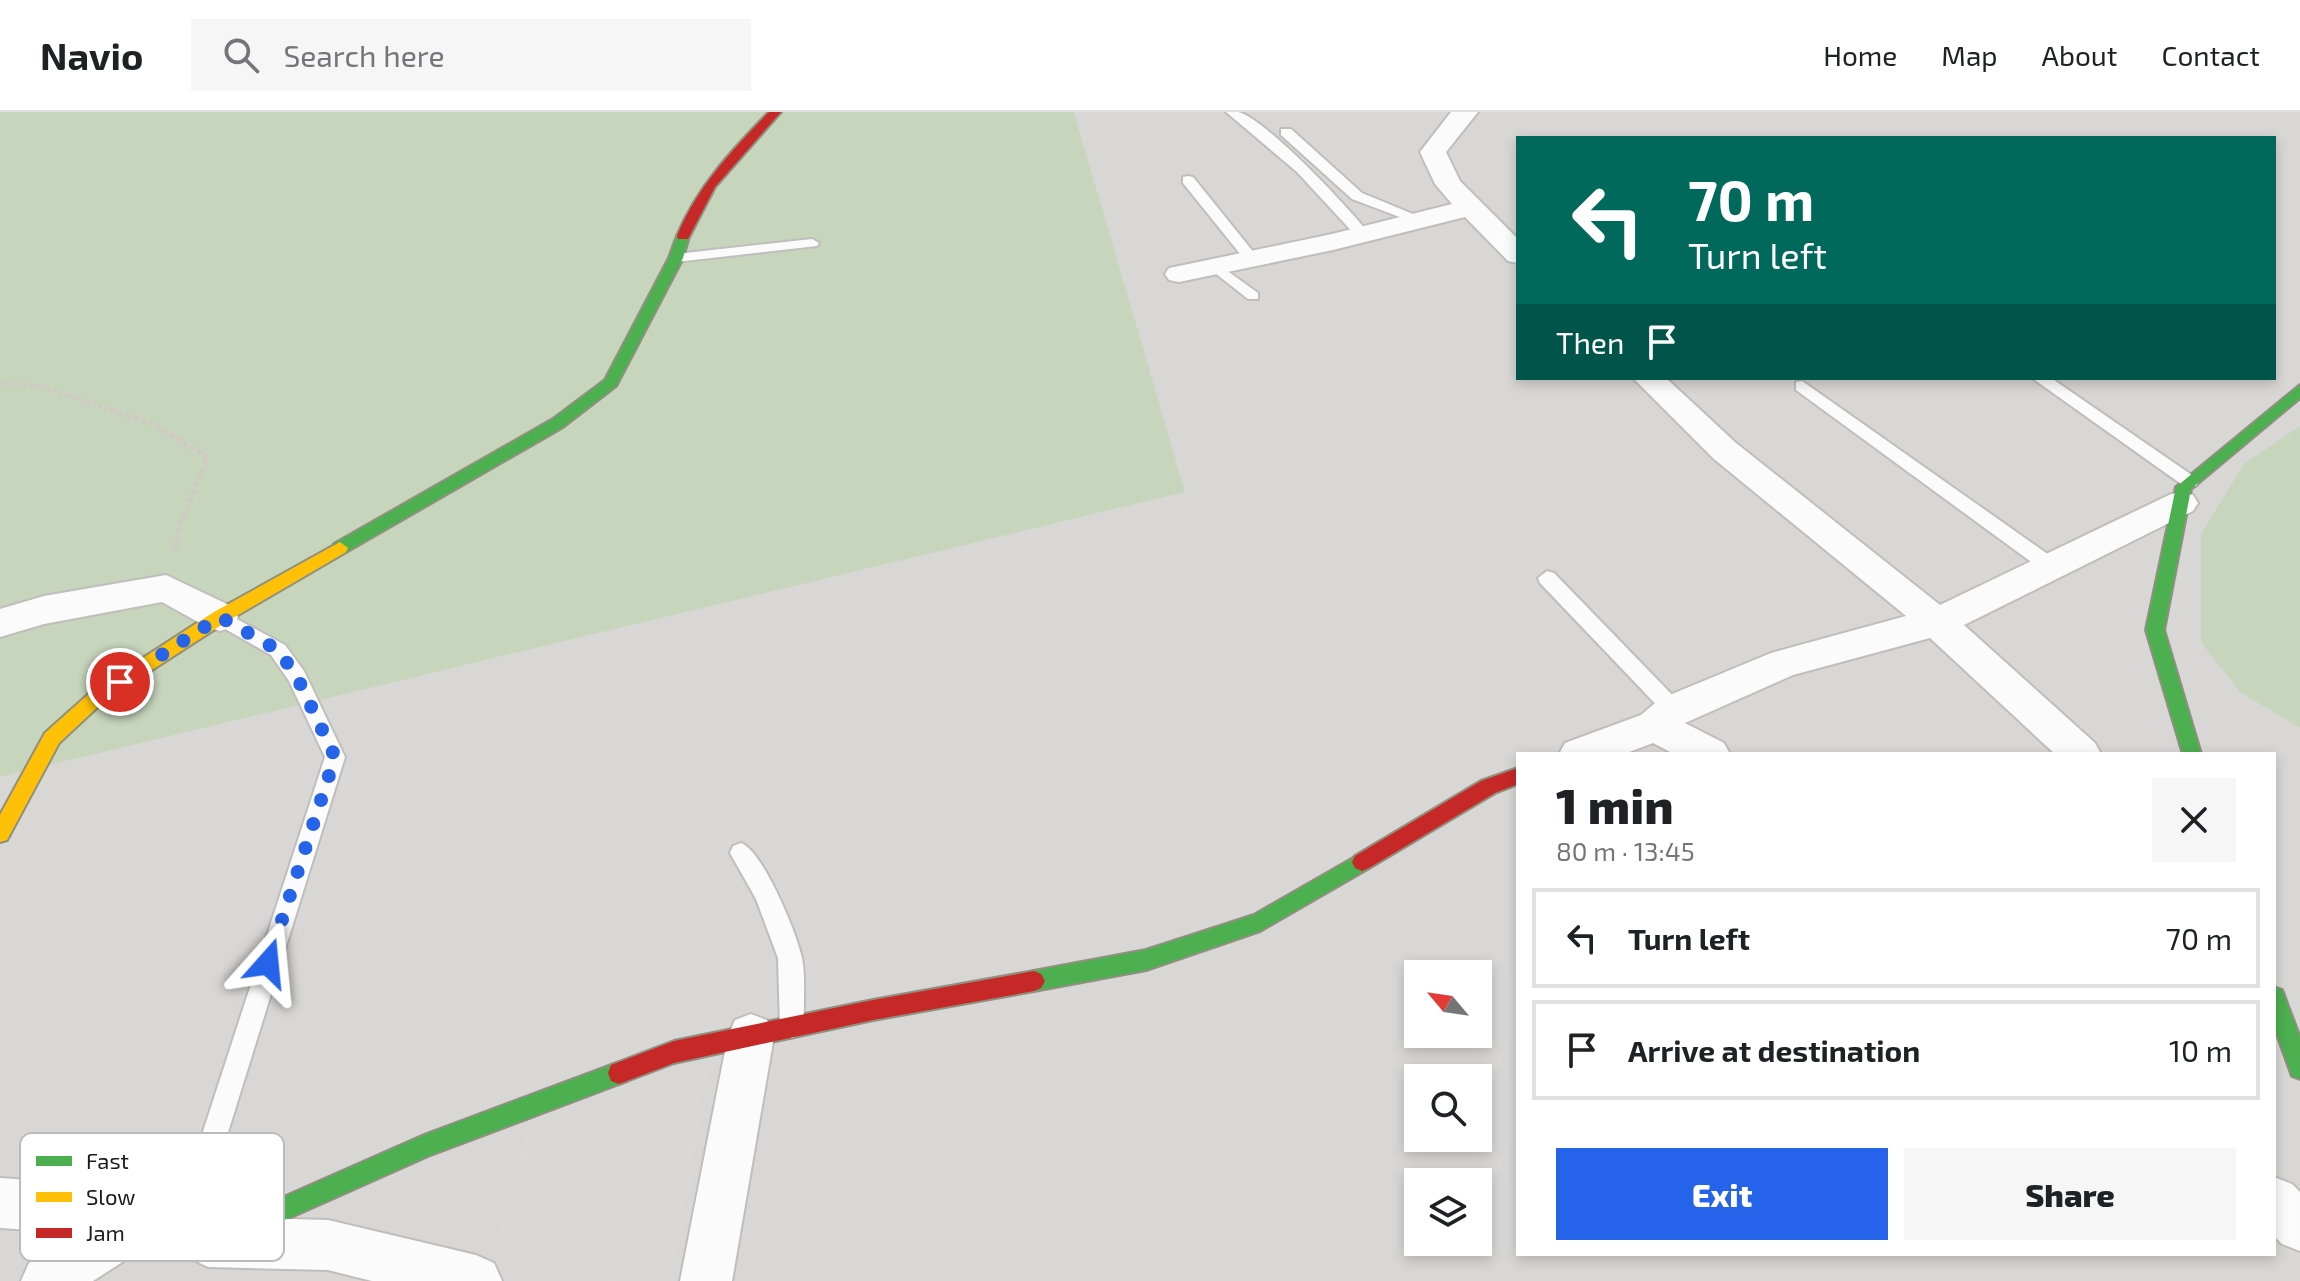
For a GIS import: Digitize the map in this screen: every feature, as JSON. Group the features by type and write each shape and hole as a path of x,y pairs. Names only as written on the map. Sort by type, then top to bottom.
{"street":[{"path":"0,834 52,738 98,696 220,617 558,423 611,383 676,258 690,216 716,175 775,112"},
{"path":"1465,112 1433,152 1448,184 1516,253"},
{"path":"1179,274 1363,235 1471,207"},
{"path":"1650,380 1725,451 1937,622 2079,752"},
{"path":"1584,752 1784,663 1937,622 2052,567 2185,493 2300,390"},
{"path":"2185,493 2155,630 2191,752"},
{"path":"0,623 44,610 166,588 220,617"},
{"path":"1664,718 1707,752"},
{"path":"284,1208 424,1146 674,1052 1146,960 1260,922 1488,787 1516,777"},
{"path":"2276,1002 2300,1068"},
{"path":"706,1281 771,1031"},
{"path":"0,1203 20,1204"},
{"path":"2276,1204 2300,1226"},
{"path":"284,1244 328,1245 476,1281"},
{"path":"47,1281 78,1261"}],"lane":[{"path":"1232,112 1253,127 1337,203 1363,235"},
{"path":"1286,132 1357,196 1423,221"},
{"path":"1188,180 1250,257"},
{"path":"676,258 812,243"},
{"path":"1215,266 1253,296"},
{"path":"2043,380 2185,493"},
{"path":"1802,386 2052,567"},
{"path":"1547,578 1664,718"},
{"path":"215,1133 335,757 297,677 278,650 220,617"},
{"path":"741,853 766,895 790,958 771,1031"}],"path":[{"path":"0,383 40,386 151,423 208,458 181,521 166,588"}],"shaded area":[{"path":"1074,112 2300,112 2300,1281 0,1281 0,777 1184,492"},
{"path":"708,1064 674,1281 610,1281 550,1247 501,1232 528,1130"}],"green space":[{"path":"0,112 1074,112 1185,492 0,777"},
{"path":"2300,426 2300,728 2240,692 2201,642 2201,534 2244,464"}],"traffic: fast":[{"path":"340,548 558,423 611,383 676,258 683,236"},
{"path":"2191,752 2155,630 2184,487 2300,390"},
{"path":"1034,981 1146,960 1260,922 1362,862"},
{"path":"2276,1002 2300,1068"},
{"path":"284,1208 424,1146 619,1073"}],"traffic: slow":[{"path":"0,834 52,738 98,696 220,617 340,548"}],"traffic: jam":[{"path":"683,236 710,185 775,112"},
{"path":"1362,862 1488,787 1516,777"},
{"path":"619,1073 674,1052 873,1010 1034,981"}],"route":[{"path":"120,682 220,617 278,650 297,677 335,757 268,963"}]}
